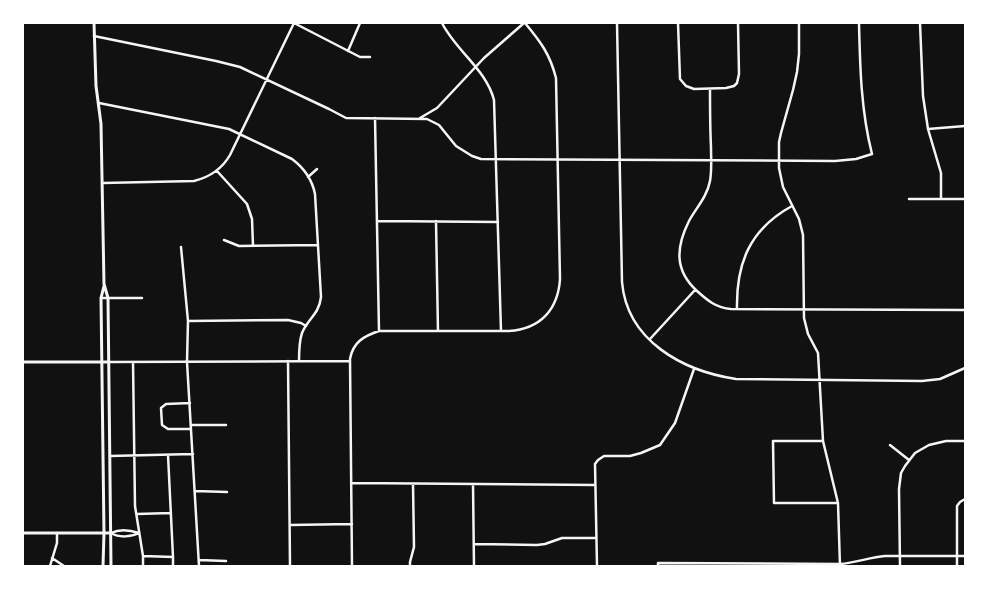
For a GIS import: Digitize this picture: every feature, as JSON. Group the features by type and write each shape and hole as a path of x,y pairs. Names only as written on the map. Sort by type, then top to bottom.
{"street":[{"path":"94,23 96,86 100,112 103,183 104,284 101,298 104,533 103,566"},
{"path":"103,183 194,181 202,179 217,171 228,159 294,23 360,57 370,57"},
{"path":"348,51 360,23"},
{"path":"442,23 450,38 488,84 494,100 501,331"},
{"path":"352,566 350,361 351,353 354,347 358,342 367,336 380,331 501,331 527,328 542,319 551,309 558,297 560,279 557,88 553,67 544,47 525,23 484,58 436,108 420,118"},
{"path":"617,23 623,293 631,316 650,339 672,357 694,369 736,379 931,380 949,376 965,368"},
{"path":"678,23 680,79 682,83 690,88 710,89 730,88 734,86 739,79 738,23"},
{"path":"800,23 797,72 781,133 779,161 780,178 799,219 803,235 804,309 806,326 818,354 821,427 838,503 840,565"},
{"path":"94,36 228,64 267,79 346,118 427,119 440,125 449,139 463,152 481,159 835,161 856,159 872,154 862,101 859,23"},
{"path":"920,23 923,96 928,129 941,173 941,199"},
{"path":"710,89 710,179 705,196 688,222 679,256 685,279 695,290 707,300 724,309 965,310"},
{"path":"99,103 222,127 292,159 298,164 308,177 315,194 321,296 315,316 306,326 300,340 299,361"},
{"path":"375,118 380,331"},
{"path":"928,129 965,126"},
{"path":"308,177 317,169"},
{"path":"217,171 247,204 252,219 253,246"},
{"path":"909,199 965,199"},
{"path":"737,309 740,268 750,244 766,224 792,206"},
{"path":"377,221 498,222"},
{"path":"436,222 438,331"},
{"path":"224,240 239,246 318,245"},
{"path":"181,247 188,321 187,362 199,566"},
{"path":"104,284 108,298 111,566"},
{"path":"650,339 695,290"},
{"path":"101,298 142,298"},
{"path":"188,321 288,320 301,323 306,326"},
{"path":"288,361 290,566"},
{"path":"23,362 350,361"},
{"path":"133,362 135,506 143,556 143,566"},
{"path":"596,566 595,464 604,456 630,456 660,445 675,423 694,369"},
{"path":"190,403 166,404 161,408 161,418 162,425 168,429 191,429"},
{"path":"191,425 226,426"},
{"path":"823,441 773,441 774,503 838,503"},
{"path":"900,566 899,481 901,473 915,453 929,445 946,442 965,442"},
{"path":"890,445 909,460"},
{"path":"110,456 192,454"},
{"path":"168,455 173,566"},
{"path":"351,483 595,485"},
{"path":"410,566 414,547 413,484"},
{"path":"473,484 474,566"},
{"path":"195,491 227,492"},
{"path":"957,566 957,506 965,499"},
{"path":"137,514 171,512"},
{"path":"290,525 352,524"},
{"path":"23,533 111,533 116,530 133,531 139,533"},
{"path":"50,566 57,543 57,533"},
{"path":"111,533 116,536 133,536 139,533"},
{"path":"474,544 537,545 562,538 596,538"},
{"path":"143,556 173,557"},
{"path":"658,564 840,565 877,556 965,556"},
{"path":"52,558 64,566"},
{"path":"199,560 226,561"}]}
